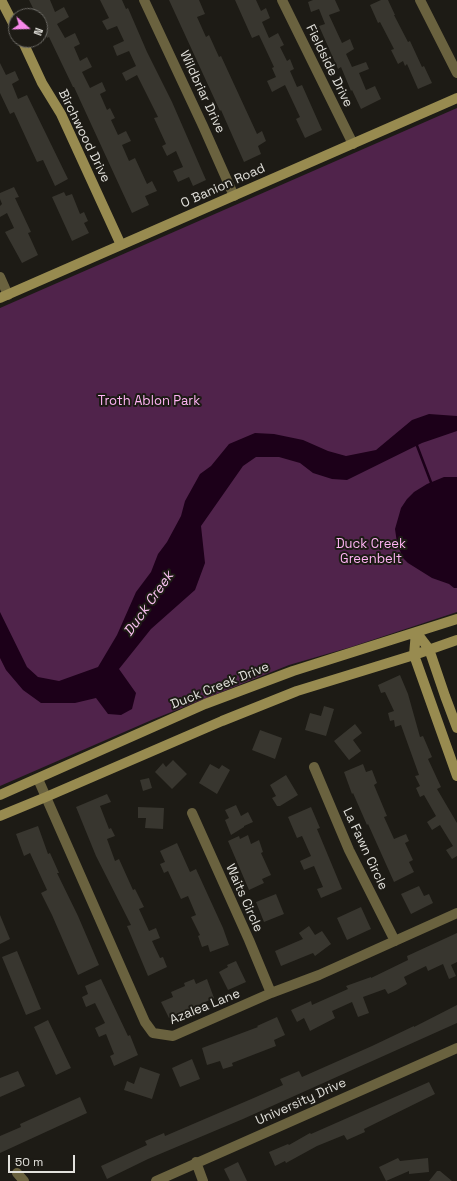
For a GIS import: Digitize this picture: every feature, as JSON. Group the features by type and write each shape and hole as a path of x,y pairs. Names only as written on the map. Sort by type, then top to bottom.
{"street":[{"path":"1,0 8,14"},
{"name":"Wildbriar Drive","path":"144,0 234,196"},
{"name":"Fieldside Drive","path":"282,0 353,144"},
{"path":"420,0 457,73"},
{"name":"Birchwood Drive","path":"26,48 42,83 61,114 121,245"},
{"name":"O Banion Road","path":"4,296 457,98"},
{"path":"0,277 4,296"},
{"name":"Duck Creek Drive","path":"0,795 205,704 293,671 457,619"},
{"path":"416,632 429,649 457,728"},
{"path":"416,632 414,655 457,776"},
{"path":"0,816 208,727 297,691 414,655 457,640"},
{"name":"La Fawn Circle","path":"314,767 349,850 395,941"},
{"name":"Azalea Lane","path":"38,778 122,967 144,1022 153,1033 173,1036 271,993 319,975 457,913"},
{"name":"Waits Circle","path":"192,813 271,993"},
{"name":"University Drive","path":"156,1181 196,1162 457,1048"},
{"path":"196,1162 202,1181"},
{"path":"17,1173 24,1181"}],"green space":[{"path":"457,108 457,612 351,647 289,665 154,719 0,786 0,308"}],"water":[{"name":"Duck Creek","path":"429,414 457,416 457,431 422,443 347,480 332,479 313,473 300,463 279,457 256,457 243,466 201,526 205,563 195,590 151,629 119,669 136,693 132,709 121,715 108,714 96,698 75,703 41,703 23,690 6,670 0,658 0,612 27,667 38,677 59,681 98,667 117,635 136,592 151,572 158,554 167,542 181,516 185,501 200,474 211,466 229,444 255,433 274,434 303,440 328,451 346,456 376,450 412,420"},
{"path":"444,477 457,477 457,588 432,578 408,563 403,558 397,543 395,529 401,508 407,499 414,492 427,484"}],"building":[{"path":"29,0 50,0 55,12 64,7 69,17 57,24 65,38 75,33 80,44 74,47 80,61 87,57 92,67 82,72 90,88 102,82 106,91 100,94 107,110 110,108 115,118 111,120 118,135 126,131 131,141 122,145 129,161 135,158 147,184 152,181 157,191 145,196 149,205 132,213 74,87 48,38 48,8 33,8"},
{"path":"100,0 122,0 126,9 128,8 147,52 172,102 206,180 193,186 189,177 178,182 173,171 183,167 176,151 167,156 162,146 166,144 154,118 158,117 137,75 126,81 122,73 136,66 129,51 117,56 113,46 124,41 117,26 107,30 102,21 109,18"},
{"path":"169,0 199,0 205,14 197,17 206,37 209,35 219,57 221,56 257,134 262,131 266,141 258,146 261,154 244,162"},
{"path":"235,0 256,0 261,11 266,8 270,18 262,22 269,38 278,33 284,45 280,47 287,61 290,59 294,69 290,71 297,87 302,85 322,130 305,138 296,119 300,117 285,85 272,92 267,81 276,77 272,68 274,67 259,35 252,38"},
{"path":"313,0 335,0 340,11 329,15 342,43 350,39 354,49 346,54 352,67 366,62 369,69 359,73 366,90 375,86 381,99 361,109 352,90 351,91 341,67 338,69 319,26 325,24 319,9 311,12 308,2"},
{"path":"381,0 388,0 408,42 410,41 422,67 424,66 432,83 418,89 407,64 405,66 403,61 398,64 391,50 394,49 380,22 378,23 370,5"},
{"path":"0,63 6,75 15,71 19,80 12,84 18,99 27,95 68,179 55,186 43,160 37,162 14,112 10,114 0,93"},
{"path":"14,187 19,197 15,198 31,232 28,233 38,255 22,263 5,232 14,228 7,213 0,217 0,206 2,204 0,193"},
{"path":"64,192 66,196 72,194 80,214 84,212 88,221 84,223 89,233 72,241 52,197"},
{"path":"400,675 408,694 420,737 423,736 432,757 428,759 441,787 437,789 457,823 457,856 452,859 446,850 453,846 440,825 432,830 427,822 436,816 424,795 420,797 416,788 420,786 415,776 419,775 401,725 395,727 394,720 390,721 388,713 394,711 385,692 381,693 378,685"},
{"path":"324,706 334,709 326,736 305,730 310,713 321,716"},
{"path":"355,724 362,733 353,740 361,751 349,760 334,741"},
{"path":"260,730 282,738 275,759 252,750"},
{"path":"173,760 187,774 172,789 155,772 163,763 166,767"},
{"path":"210,764 219,769 222,765 230,770 217,794 199,783"},
{"path":"363,764 366,772 372,770 377,783 374,785 387,816 384,817 394,839 406,834 409,841 405,843 413,860 409,862 414,872 394,882 368,824 367,825 353,793 352,794 344,772"},
{"path":"286,775 298,795 280,806 277,806 272,798 276,796 270,785"},
{"path":"149,778 152,788 143,791 140,780"},
{"path":"107,794 111,802 100,806 109,829 111,828 115,836 107,839 115,861 119,859 133,890 135,889 144,907 139,909 149,931 156,928 160,938 152,941 160,958 163,957 167,967 148,976 127,926 131,925 96,856 76,807"},
{"path":"236,805 241,816 248,812 253,822 231,835 225,820 229,818 225,810"},
{"path":"138,807 164,808 163,829 145,828 146,818 138,818"},
{"path":"311,807 320,828 317,829 342,889 321,898 317,889 323,887 314,866 304,870 300,861 311,856 302,836 297,838 288,817"},
{"path":"38,826 48,854 50,853 59,873 57,873 78,916 99,965 78,975 41,893 47,890 30,853 24,856 16,834"},
{"path":"248,835 251,844 259,840 263,852 261,853 271,875 262,879 264,883 249,890 228,841 239,836 240,839"},
{"path":"177,843 190,872 196,869 223,928 229,945 210,952 208,945 202,947 198,936 200,935 191,917 196,915 188,896 181,899 168,871 164,873 160,864 165,862 160,851"},
{"path":"419,886 424,896 429,894 433,903 411,914 401,894"},
{"path":"276,894 284,914 264,922 256,902"},
{"path":"361,907 371,929 347,940 337,918"},
{"path":"0,915 10,939 0,944"},
{"path":"309,926 315,935 322,931 331,944 315,956 313,953 281,966 275,951 303,939 299,933"},
{"path":"457,933 457,962 451,965 456,976 449,979 443,964 428,971 426,966 404,977 407,984 397,990 388,994 385,989 363,997 369,1013 358,1017 352,1002 332,1011 335,1018 310,1031 304,1018 297,1022 291,1010 311,1001 312,1005 348,989 346,986 371,978 408,960 407,956"},
{"path":"17,951 41,1009 26,1015 2,957"},
{"path":"236,961 246,982 228,990 219,972 228,967 227,965"},
{"path":"101,979 128,1036 130,1035 138,1055 114,1066 110,1056 114,1054 106,1034 99,1037 95,1028 105,1023 95,1003 86,1007 82,997 88,994 85,986"},
{"path":"194,979 196,984 207,979 214,998 169,1018 161,1002 173,997 171,992 185,986 184,983"},
{"path":"457,1005 457,1023 243,1119 148,1159 107,1179 101,1166 147,1145 145,1141 164,1133 165,1136 283,1085 280,1079 299,1071 302,1077 414,1027"},
{"path":"277,1017 285,1035 274,1040 276,1046 232,1063 233,1066 223,1069 220,1061 207,1065 202,1048 258,1027 257,1026"},
{"path":"48,1020 71,1068 56,1075 34,1027"},
{"path":"192,1059 200,1079 180,1087 172,1068"},
{"path":"140,1067 160,1074 152,1099 124,1090 127,1081 134,1084"},
{"path":"18,1071 25,1086 0,1097 0,1078"},
{"path":"429,1082 435,1094 364,1129 365,1132 347,1140 344,1135 317,1146 286,1163 285,1161 275,1166 269,1152 288,1144 289,1145 310,1133 311,1134"},
{"path":"80,1097 87,1113 0,1153 0,1136 21,1127 20,1124"},
{"path":"398,1158 400,1161 428,1158 429,1172 409,1174 409,1171 386,1181 379,1167"},
{"path":"238,1162 247,1181 230,1181 224,1169"},
{"path":"437,1171 440,1171 452,1181 429,1181"}],"waterway":[{"path":"416,443 432,485"}],"park label":[{"name":"Troth Ablon Park","path":"149,401"},
{"name":"Duck Creek Greenbelt","path":"371,552"}]}
